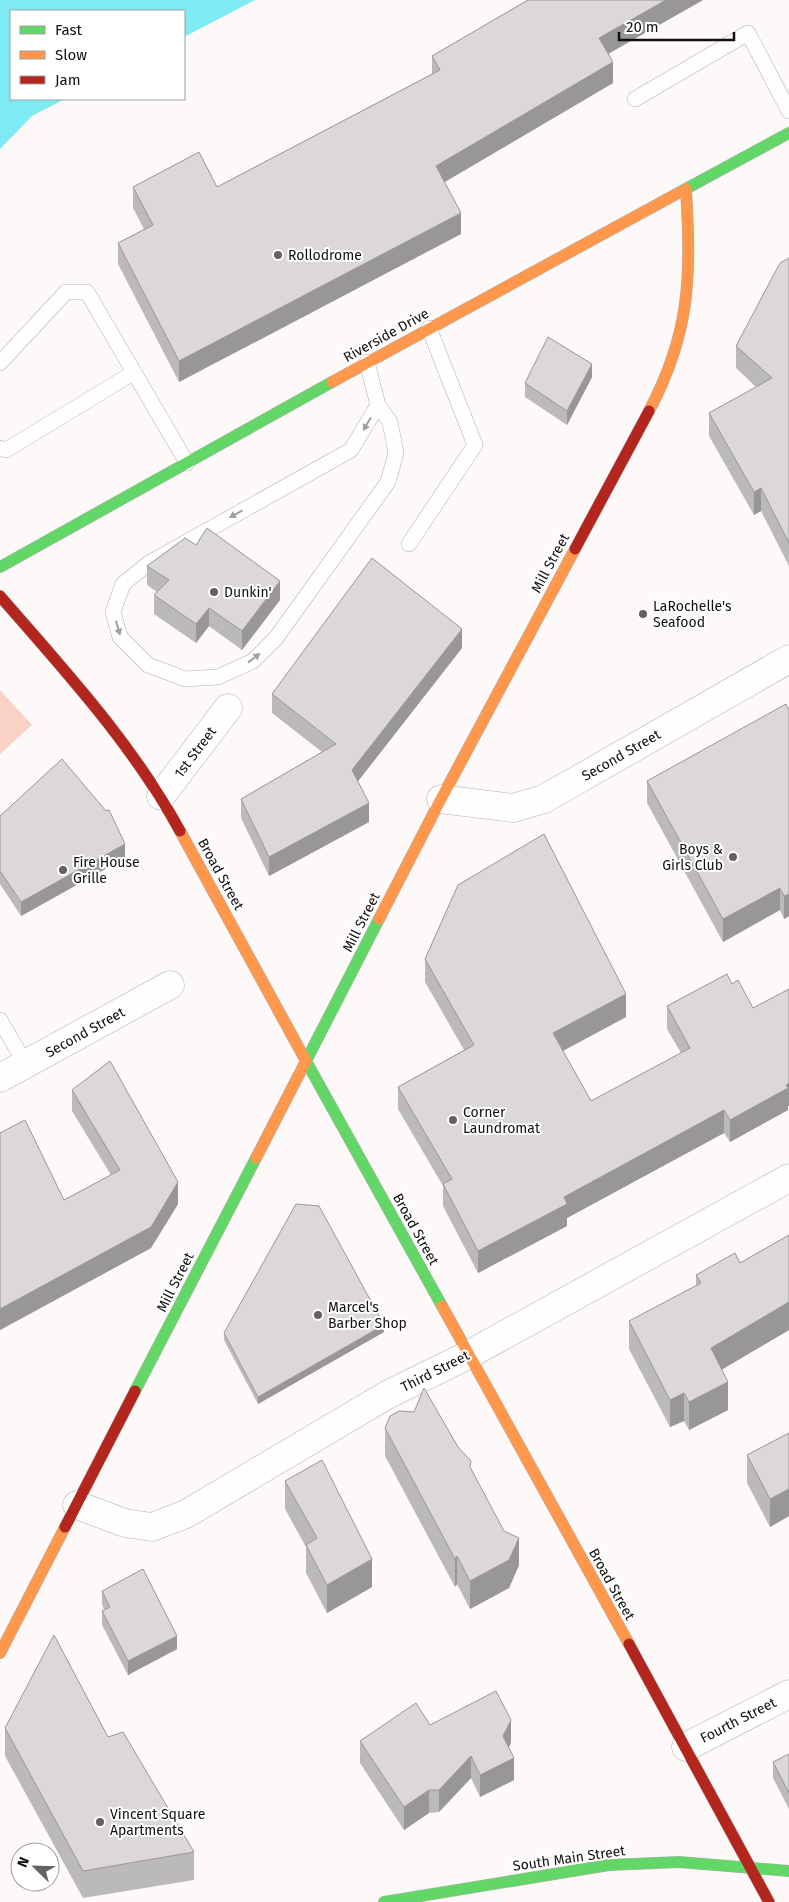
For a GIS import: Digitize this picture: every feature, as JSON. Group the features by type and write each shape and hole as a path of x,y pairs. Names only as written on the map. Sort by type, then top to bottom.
{"main road":[{"name":"Riverside Drive","path":"0,567 428,328 789,133"},
{"name":"Mill Street","path":"0,1653 441,799 660,390 678,342 687,295 690,252 686,189"},
{"name":"Broad Street","path":"4,609 108,720 161,796 686,1747 769,1902"},
{"name":"South Main Street","path":"384,1902 609,1865 679,1862 789,1871"}],"street":[{"name":"Second Street","path":"441,799 514,808 544,799 789,659"},
{"name":"1st Street","path":"161,796 228,708"},
{"name":"Second Street","path":"0,1078 170,985"},
{"name":"Third Street","path":"77,1505 125,1523 152,1528 186,1514 387,1395 468,1354 789,1178"},
{"name":"Fourth Street","path":"686,1747 789,1694"}],"lane":[{"path":"635,99 748,33 789,111"},
{"path":"0,363 66,292 87,292 187,463"},
{"path":"409,544 475,445 428,328"},
{"path":"367,362 378,405 390,422 396,453 388,482 276,638 253,661 218,677 185,680 148,665 120,637 113,612 123,584 149,563 351,450 378,405"},
{"path":"0,448 6,450 133,373"},
{"path":"0,1020 26,1065"}],"shaded area":[{"path":"0,690 32,725 0,754"}],"water":[{"path":"0,0 255,0 185,36 185,10 10,10 10,100 63,100 32,116 0,149"}],"building":[{"path":"528,0 666,0 599,38 613,62 436,166 461,213 179,361 118,243 153,225 133,187 199,152 217,187 440,70 432,56"},
{"path":"789,258 789,543 761,488 754,492 709,413 772,378 736,346 780,263"},
{"path":"548,337 592,364 567,411 525,383"},
{"name":"Dunkin'","path":"207,528 280,581 242,631 209,608 196,624 154,595 169,580 147,566 185,538 196,545"},
{"path":"372,558 462,629 352,770 369,803 269,857 241,799 336,744 272,694"},
{"name":"Boys & Girls Club","path":"786,704 789,710 789,894 784,896 780,888 723,919 647,781"},
{"path":"62,759 106,811 109,810 125,844 21,902 0,871 0,816"},
{"path":"544,834 626,994 553,1033 591,1101 690,1048 667,1006 727,974 732,984 738,980 753,1008 789,989 789,1083 786,1085 788,1088 730,1120 724,1110 564,1197 567,1204 478,1251 443,1184 452,1179 398,1087 474,1045 425,959 458,885"},
{"path":"110,1061 178,1182 151,1227 0,1309 0,1133 25,1120 64,1200 120,1170 72,1090"},
{"path":"296,1204 319,1206 384,1325 258,1397 224,1333"},
{"path":"789,1235 789,1302 711,1348 728,1382 689,1402 684,1393 670,1400 629,1321 701,1283 696,1275 735,1253 740,1263"},
{"path":"424,1388 458,1447 471,1461 470,1467 504,1531 519,1538 509,1560 470,1581 457,1556 455,1559 385,1428 390,1416 399,1411 414,1412"},
{"path":"789,1433 789,1489 770,1499 747,1455"},
{"path":"322,1460 372,1559 327,1585 306,1545 317,1538 285,1481"},
{"path":"143,1569 177,1636 128,1661 102,1611 110,1607 102,1591"},
{"name":"Vincent Square Apartments","path":"54,1635 108,1737 123,1732 194,1852 83,1871 5,1728"},
{"path":"496,1691 511,1720 503,1736 514,1758 480,1775 471,1756 439,1790 429,1790 404,1807 360,1741 416,1703 430,1725"},
{"path":"789,1754 789,1793 773,1762"}],"traffic: fast":[{"path":"680,192 789,133"},
{"path":"0,567 332,382"},
{"path":"379,919 306,1061 442,1306"},
{"path":"135,1391 256,1158"},
{"path":"384,1902 609,1865 679,1862 789,1871"}],"traffic: slow":[{"path":"649,411 673,355 685,303 688,277 686,189"},
{"path":"332,382 680,192"},
{"path":"379,919 575,549"},
{"path":"180,831 306,1061 256,1158"},
{"path":"442,1306 629,1644"},
{"path":"0,1653 65,1527"}],"traffic: jam":[{"path":"575,549 649,411"},
{"path":"0,596 73,680 119,738 141,768 180,831"},
{"path":"65,1527 135,1391"},
{"path":"629,1644 769,1902"}],"place":[{"name":"Rollodrome","path":"278,255"},
{"name":"Dunkin'","path":"214,592"},
{"name":"LaRochelle's Seafood","path":"643,614"},
{"name":"Boys & Girls Club","path":"733,857"},
{"name":"Fire House Grille","path":"63,870"},
{"name":"Corner Laundromat","path":"453,1120"},
{"name":"Marcel's Barber Shop","path":"318,1315"},
{"name":"Vincent Square Apartments","path":"100,1822"}]}
